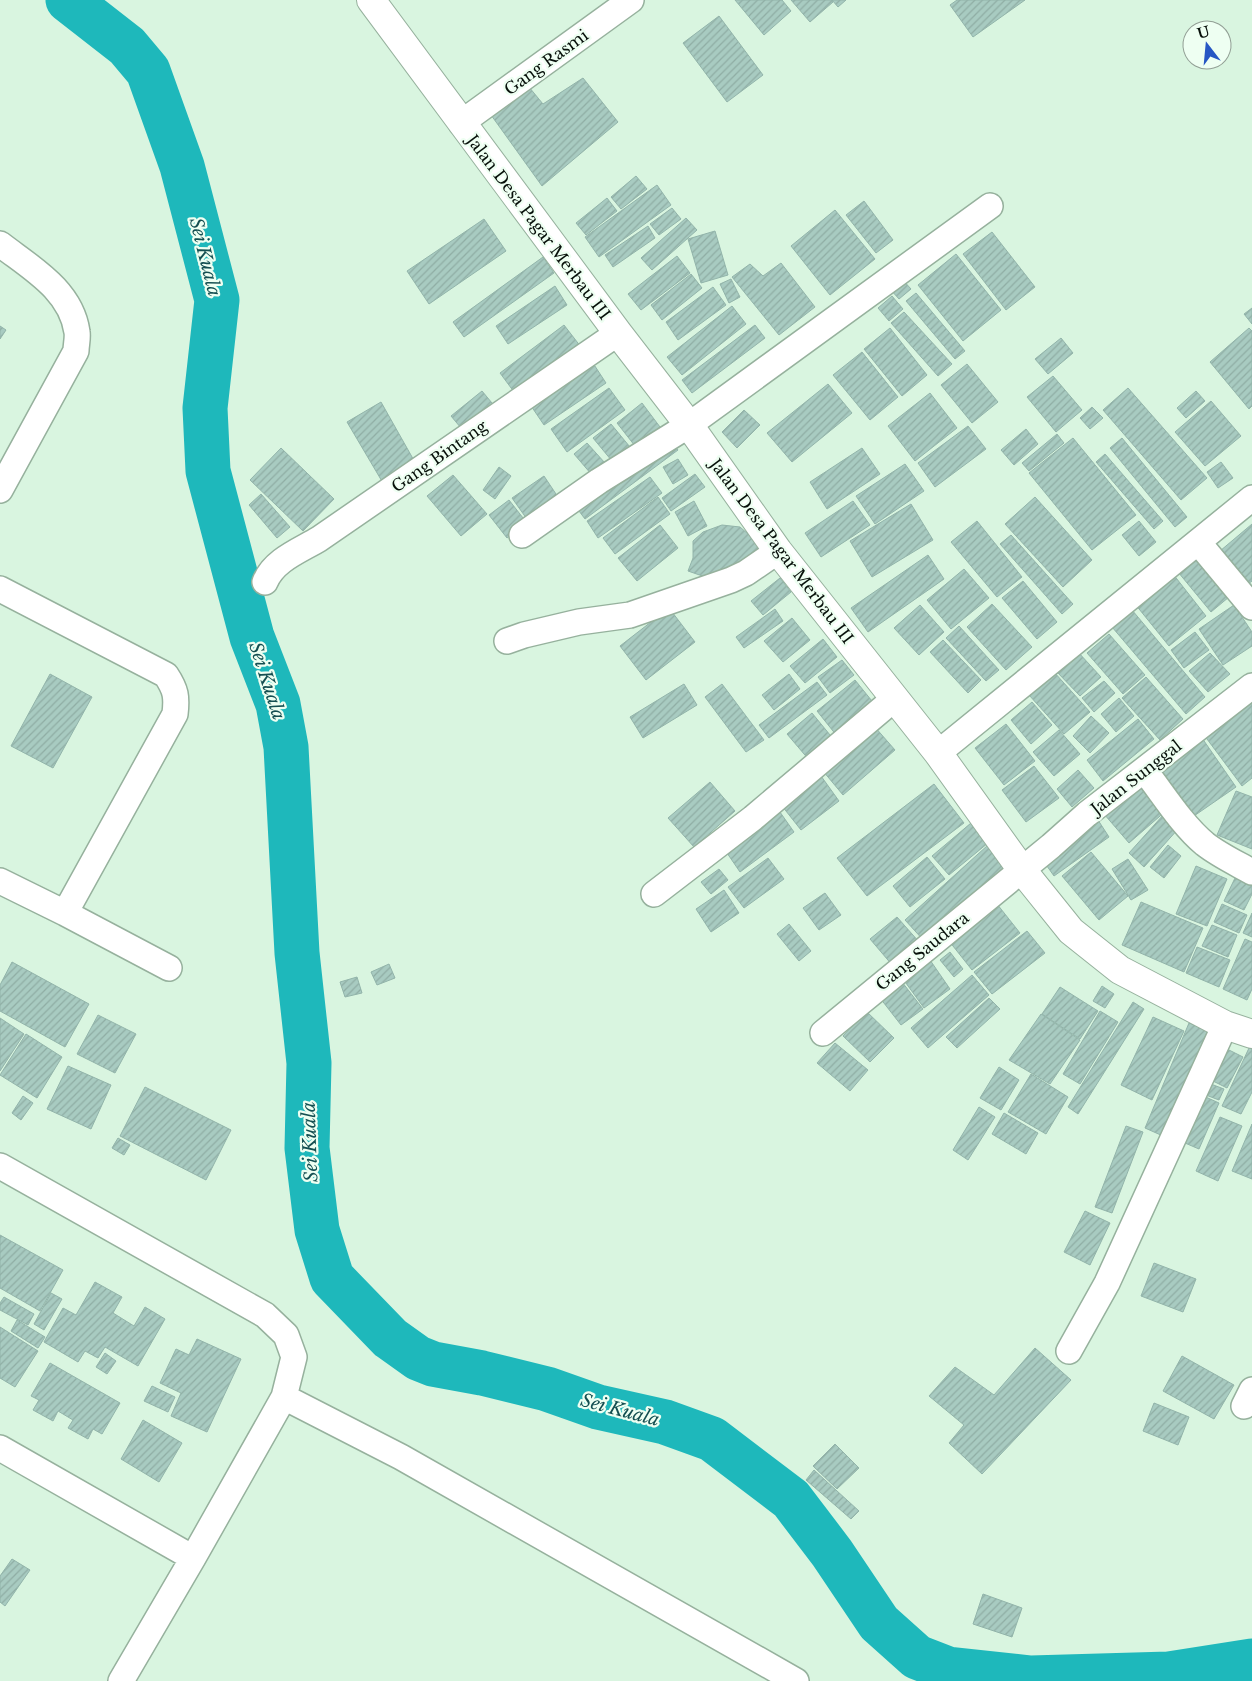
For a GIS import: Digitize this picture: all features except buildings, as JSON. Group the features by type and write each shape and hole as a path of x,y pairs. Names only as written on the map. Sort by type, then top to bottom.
{"street":[{"name":"Jalan Desa Pagar Merbau III","path":"370,0 618,333 689,424 778,551 938,753 1022,870 1071,932 1120,970 1224,1025 1252,1034"},
{"name":"Gang Rasmi","path":"461,123 631,0"},
{"path":"522,535 599,481 689,424 990,206"},
{"path":"0,244 55,287 69,306 77,332 76,351 0,490"},
{"name":"Gang Bintang","path":"265,582 274,566 319,539 618,333"},
{"path":"938,753 1252,498"},
{"path":"1198,542 1252,607"},
{"path":"507,641 579,622 630,615 730,580 746,573 778,551"},
{"path":"0,589 166,676 174,687 176,699 174,714 65,913"},
{"name":"Jalan Sunggal","path":"1022,870 1087,814 1251,688"},
{"path":"654,894 753,818 894,699"},
{"path":"1145,771 1189,828 1203,842 1218,854 1252,872"},
{"name":"Gang Saudara","path":"823,1033 1022,870"},
{"path":"0,881 169,968"},
{"path":"1069,1351 1108,1283 1224,1025"},
{"path":"0,1166 266,1315 286,1335 294,1357 284,1397 121,1681"},
{"path":"284,1397 401,1457 796,1681"},
{"path":"0,1448 193,1558"}],"waterway":[{"name":"Sei Kuala","path":"68,0 127,46 148,71 182,166 217,300 205,408 208,471 252,637 278,704 286,747 297,953 309,1063 307,1148 317,1230 332,1278 390,1338 418,1358 433,1364 482,1373 547,1389 598,1407 665,1422 712,1439 791,1499 832,1553 879,1623 917,1657 948,1669 1031,1678 1169,1674 1252,1661"}]}
